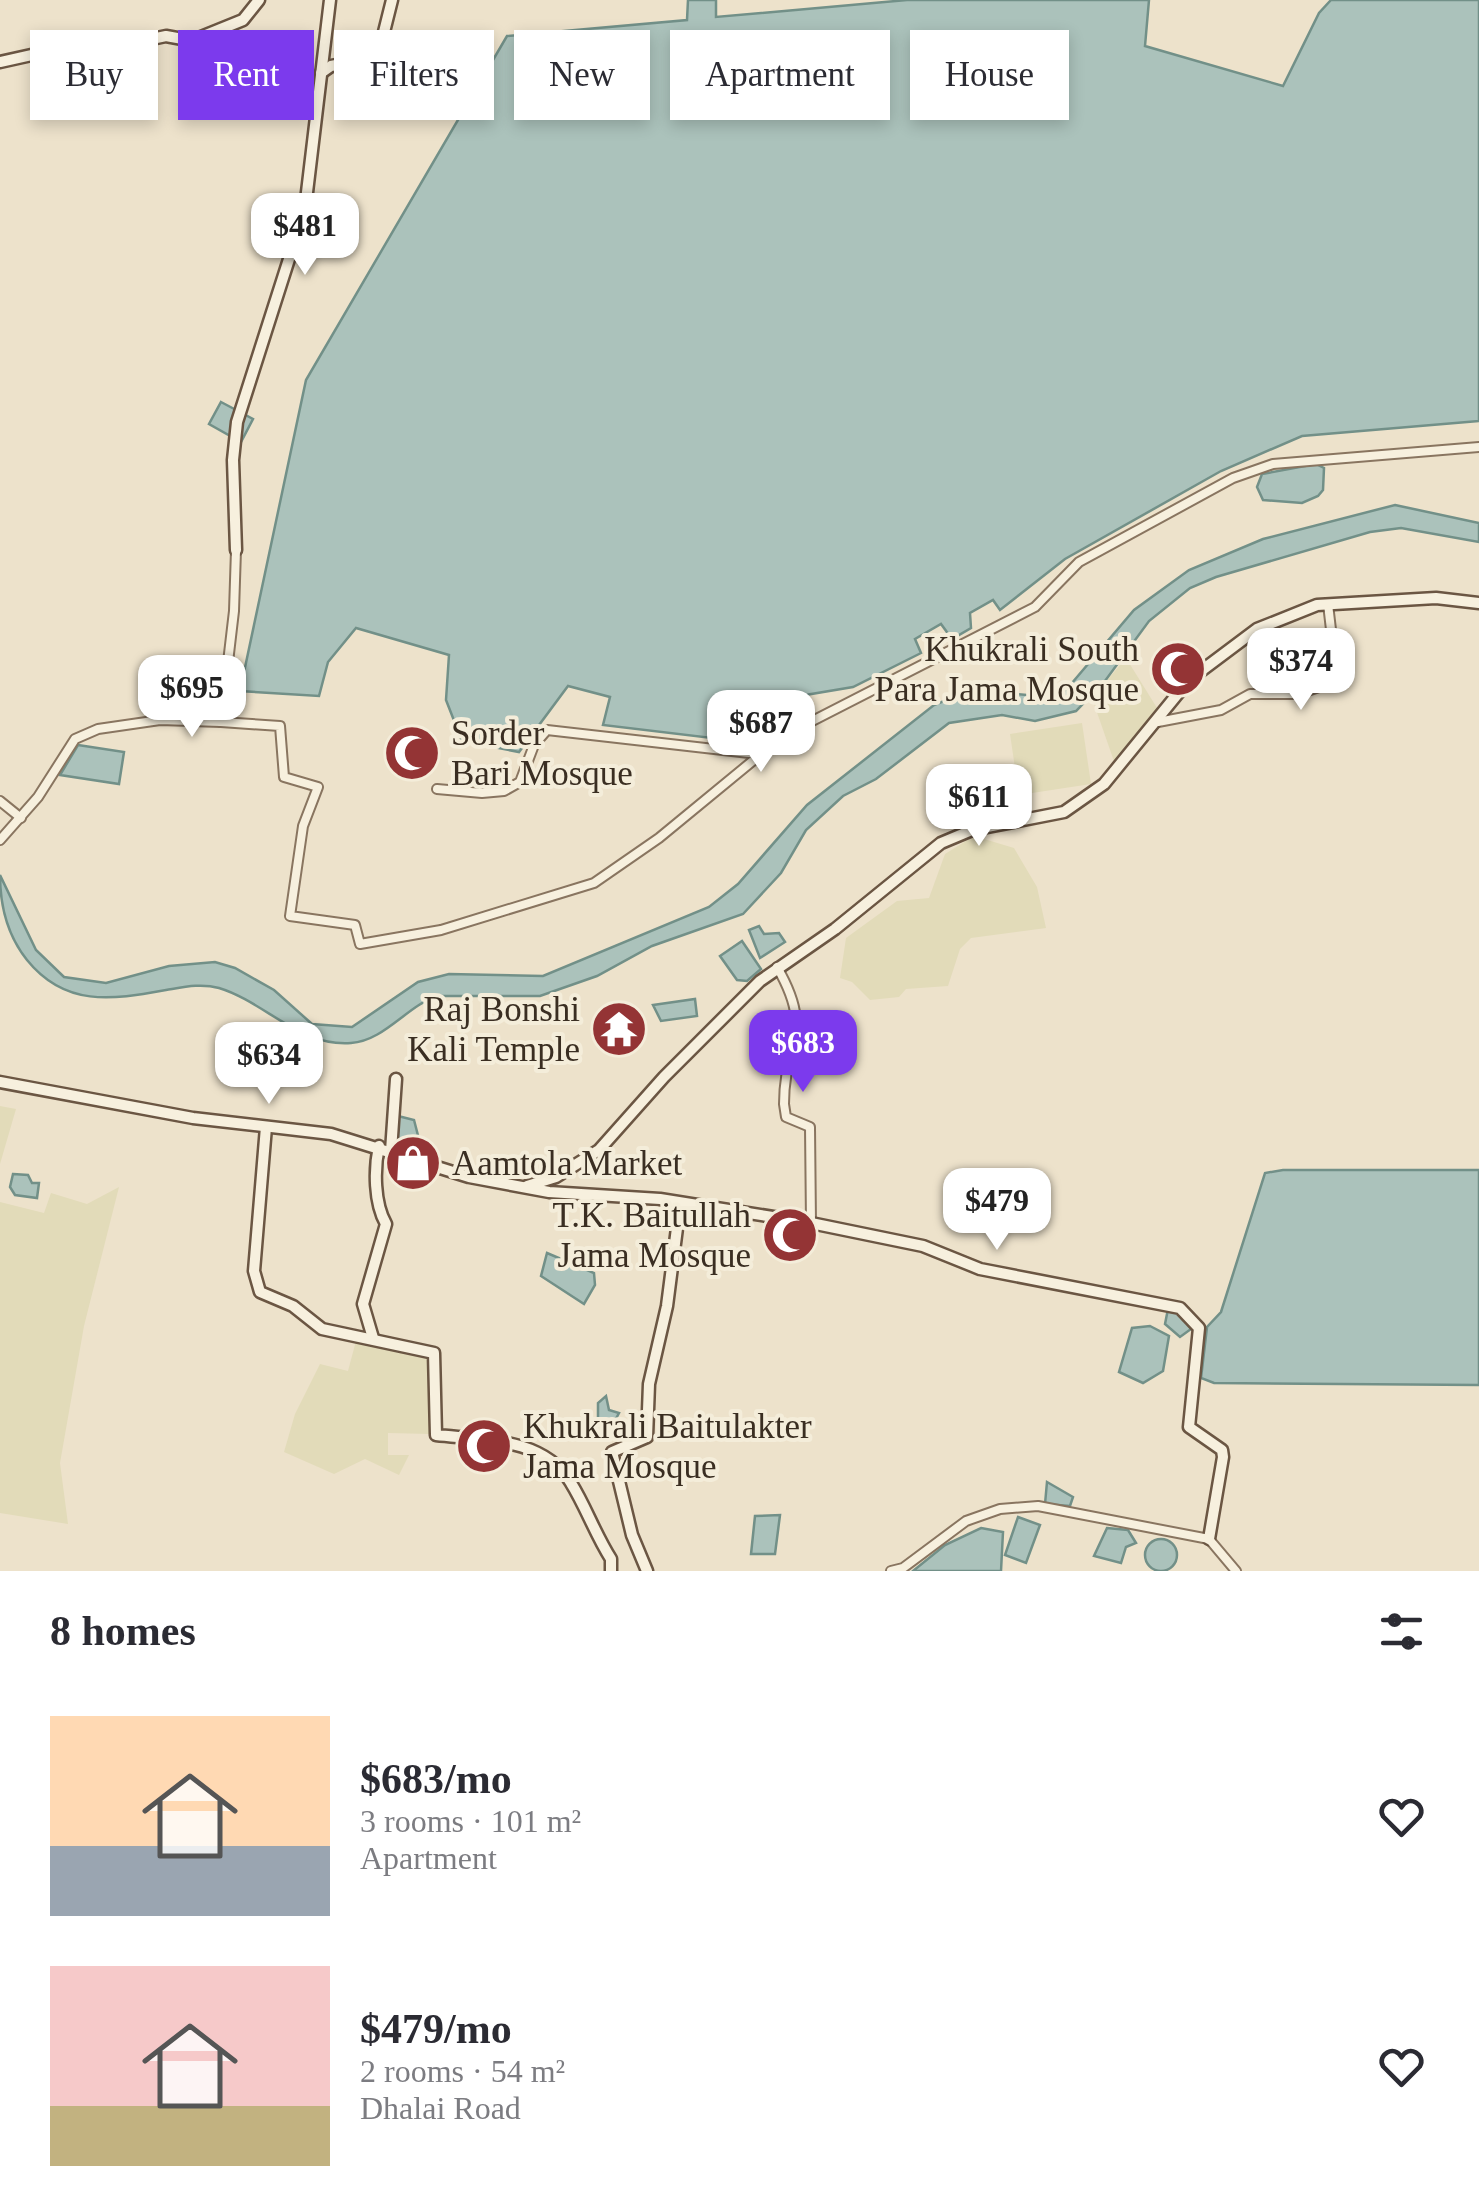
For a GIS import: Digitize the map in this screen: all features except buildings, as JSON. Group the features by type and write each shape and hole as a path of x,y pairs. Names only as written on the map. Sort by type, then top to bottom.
{"street":[{"path":"0,62 63,48 123,45 166,36 201,38 243,20 259,0"},
{"path":"221,722 234,611 233,460 237,422 305,209 330,0"},
{"path":"322,73 331,66 371,58 382,40 392,0"},
{"path":"0,840 20,818 74,739 98,729 160,720 280,726 284,777 318,787 303,826 290,916 355,925 360,944 428,934 511,906 575,893 624,865 783,736 1035,607 1078,562 1233,478 1273,464 1479,447"},
{"path":"526,1186 556,1176 599,1150 664,1077 777,968 835,929 940,843 1022,817 1048,818 1104,784 1189,680 1235,644 1286,614 1328,604 1436,598 1479,603"},
{"path":"1158,722 1220,710 1250,694 1298,694 1337,681 1328,604"},
{"path":"437,789 504,791 520,782 534,745 547,730 758,754"},
{"path":"0,802 20,818"},
{"path":"777,968 794,997 798,1017 784,1104 786,1117 810,1128 811,1223"},
{"path":"373,1338 363,1304 386,1224 379,1211 375,1165 385,1149 396,1079"},
{"path":"0,1082 385,1149 470,1177 617,1199 660,1199 811,1223 923,1246 991,1272 1157,1300 1192,1316 1199,1343 1189,1428 1222,1450 1223,1457 1209,1540"},
{"path":"266,1126 254,1271 260,1292 292,1306 322,1329 434,1353 436,1435 512,1442 543,1454 569,1479 611,1559 611,1571"},
{"path":"647,1571 632,1535 612,1452 648,1437 649,1384 667,1306 677,1228"},
{"path":"891,1571 903,1568 966,1521 1009,1508 1038,1506 1209,1540 1236,1571"}],"shaded area":[{"path":"1126,658 1162,716 1116,767 1092,698"},
{"path":"1082,723 1091,784 1019,795 1010,734"},
{"path":"974,836 1014,848 1037,887 1046,928 971,938 960,949 948,986 906,989 899,997 870,1000 852,982 840,978 846,938 897,901 929,898 945,854"},
{"path":"0,1106 16,1109 0,1164"},
{"path":"119,1187 84,1326 60,1463 68,1524 0,1513 0,1202 44,1213 51,1193 87,1204"},
{"path":"356,1341 429,1356 430,1434 388,1433 388,1455 409,1455 399,1475 365,1459 334,1474 284,1452 295,1414 320,1364 348,1371"}],"water":[{"path":"688,0 716,0 716,17 907,0 1149,0 1145,46 1283,86 1319,13 1331,0 1479,0 1479,421 1302,436 1221,471 1065,559 1000,610 993,600 970,613 971,628 952,639 941,624 915,639 921,653 853,687 770,701 745,742 603,725 610,697 568,686 519,752 462,741 446,700 449,655 356,628 328,662 319,696 240,691 306,380 458,120 494,120 494,58 507,36 514,35 514,120 650,120 650,30 574,30 687,20"},
{"path":"221,402 253,419 241,442 209,424"},
{"path":"1316,464 1324,468 1323,490 1318,496 1302,503 1263,500 1257,487 1262,474"},
{"path":"1395,505 1479,523 1479,542 1401,528 1370,532 1190,588 1149,621 1105,681 1076,711 1035,721 1002,715 949,723 876,779 843,796 806,830 781,873 743,914 652,946 597,976 540,996 437,996 363,1041 333,1042 299,1031 219,988 192,986 108,997 73,993 57,986 27,960 6,920 0,875 36,950 64,977 106,983 169,966 215,962 235,968 274,990 312,1024 352,1027 418,982 449,974 543,976 709,907 738,884 807,805 934,705 971,690 1049,697 1066,690 1134,610 1189,570 1263,539"},
{"path":"78,745 124,752 119,784 60,775"},
{"path":"759,926 764,934 779,933 785,942 760,958 749,930"},
{"path":"742,941 761,969 747,981 737,980 720,956"},
{"path":"695,999 697,1016 661,1021 653,1005"},
{"path":"398,1116 414,1120 421,1147 397,1142"},
{"path":"1479,1170 1479,1385 1214,1383 1201,1378 1207,1327 1221,1312 1265,1173"},
{"path":"13,1174 28,1175 32,1183 39,1183 37,1198 15,1195 10,1187"},
{"path":"547,1253 594,1273 595,1285 584,1304 541,1276"},
{"path":"1168,1309 1179,1311 1191,1329 1180,1337 1165,1324"},
{"path":"1150,1326 1169,1336 1163,1371 1143,1383 1119,1372 1132,1328"},
{"path":"606,1396 609,1410 619,1413 611,1428 598,1423 598,1403"},
{"path":"1047,1482 1073,1497 1070,1506 1045,1504"},
{"path":"780,1515 775,1554 751,1554 755,1516"},
{"path":"1018,1517 1040,1525 1026,1563 1005,1555"},
{"path":"981,1528 1003,1532 1001,1571 913,1571 945,1545"},
{"path":"1107,1528 1128,1530 1136,1543 1126,1547 1121,1563 1094,1556"},
{"path":"1161,1539 1173,1543 1177,1555 1173,1567 1161,1571 1149,1567 1145,1555 1149,1543"}],"place":[{"name":"Khukrali South Para Jama Mosque","path":"1178,669"},
{"name":"Sorder Bari Mosque","path":"412,753"},
{"name":"Raj Bonshi Kali Temple","path":"619,1029"},
{"name":"Aamtola Market","path":"413,1163"},
{"name":"T.K. Baitullah Jama Mosque","path":"790,1235"},
{"name":"Khukrali Baitulakter Jama Mosque","path":"484,1446"}]}
